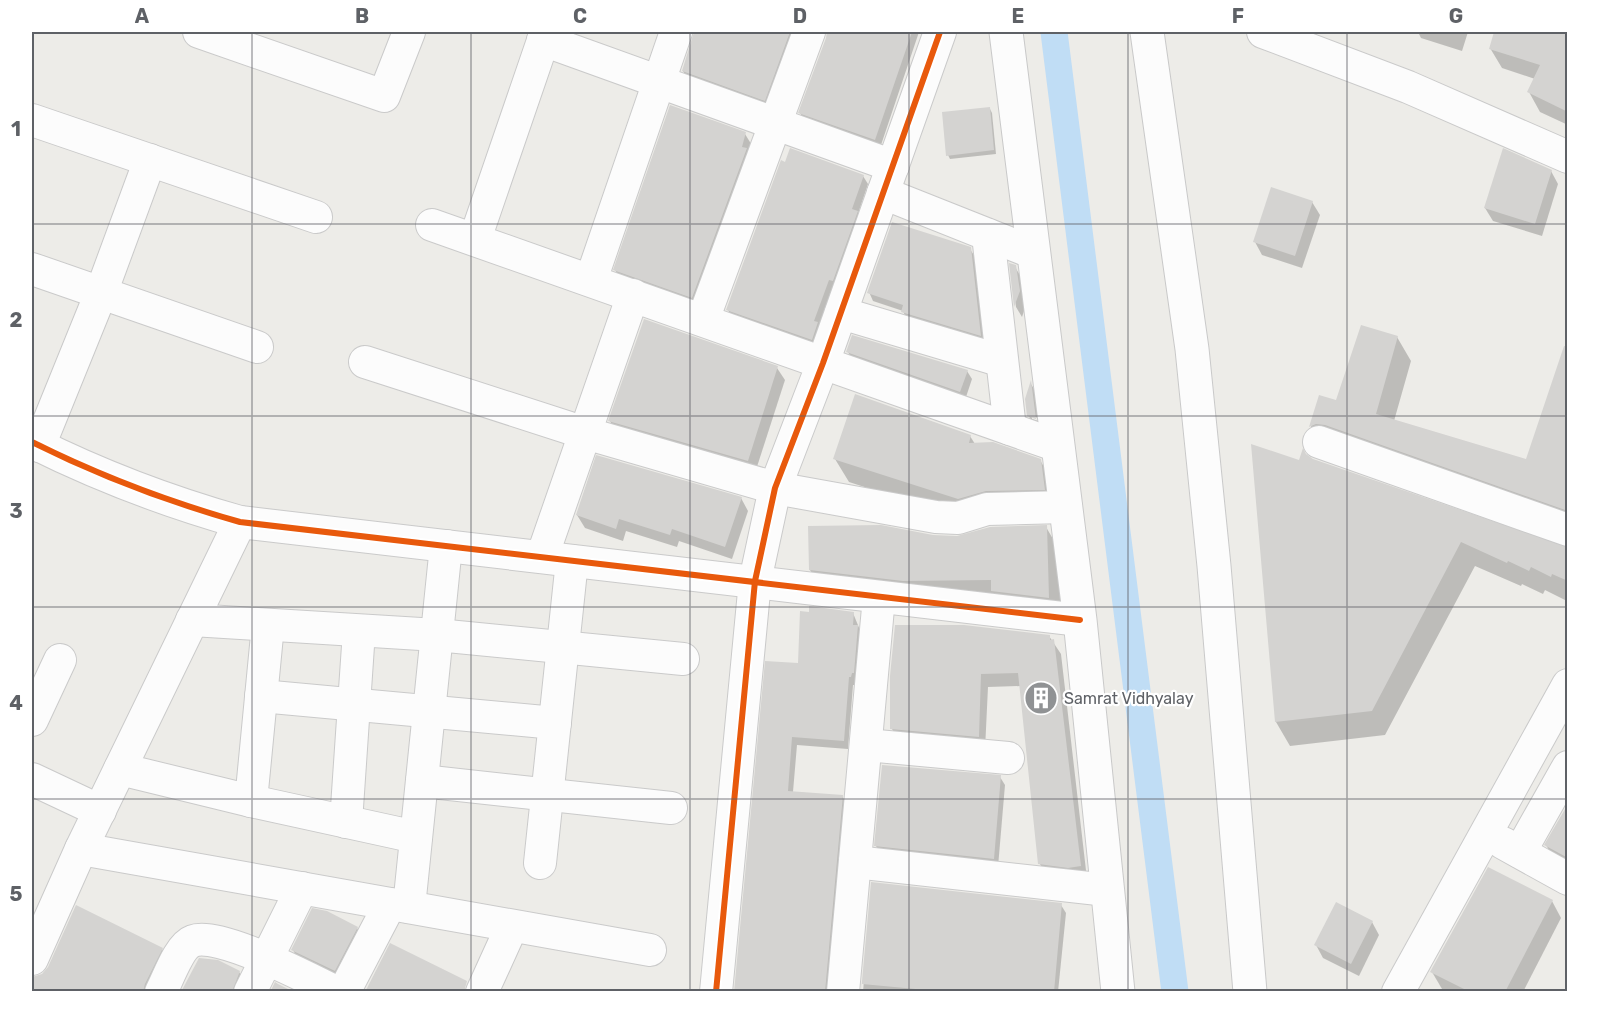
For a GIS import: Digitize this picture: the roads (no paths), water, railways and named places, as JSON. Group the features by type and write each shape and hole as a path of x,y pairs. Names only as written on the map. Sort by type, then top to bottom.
{"main road":[{"path":"1006,32 1080,620 1118,992"},
{"path":"1147,32 1192,349 1214,566 1250,992"}],"street":[{"path":"200,32 267,43 384,96 410,32"},
{"path":"591,280 676,32"},
{"path":"703,320 809,32"},
{"path":"716,992 755,581 776,488 841,313 940,32"},
{"path":"1263,32 1408,87 1568,157"},
{"path":"475,239 545,36 659,82 776,124 888,180 988,235 1034,253"},
{"path":"32,120 316,217"},
{"path":"150,160 101,293 35,444 183,505 240,522 1080,620"},
{"path":"432,225 1058,446"},
{"path":"988,235 1010,429"},
{"path":"32,270 257,347"},
{"path":"542,557 633,295"},
{"path":"841,313 1002,362"},
{"path":"364,363 585,433 776,488 936,517 958,518 987,509 1066,507"},
{"path":"1319,442 1568,530"},
{"path":"32,959 81,849 240,522"},
{"path":"344,992 399,905 416,837 446,546"},
{"path":"540,863 572,561"},
{"path":"843,992 879,597"},
{"path":"192,620 436,635 683,659"},
{"path":"251,801 268,625"},
{"path":"346,822 359,631"},
{"path":"32,720 60,660"},
{"path":"1398,992 1568,685"},
{"path":"261,696 555,723"},
{"path":"866,745 1008,758"},
{"path":"1520,852 1568,767"},
{"path":"120,769 251,801 416,837"},
{"path":"32,779 100,810"},
{"path":"422,781 671,808"},
{"path":"1486,833 1568,879"},
{"path":"81,849 650,950"},
{"path":"855,862 1107,890"},
{"path":"250,992 302,888"},
{"path":"482,992 512,926"},
{"path":"161,992 181,952 192,941 207,940 267,958 336,992"}],"waterway":[{"path":"1054,32 1175,992"}],"place":[{"name":"Samrat Vidhyalay","path":"1041,698"}]}
